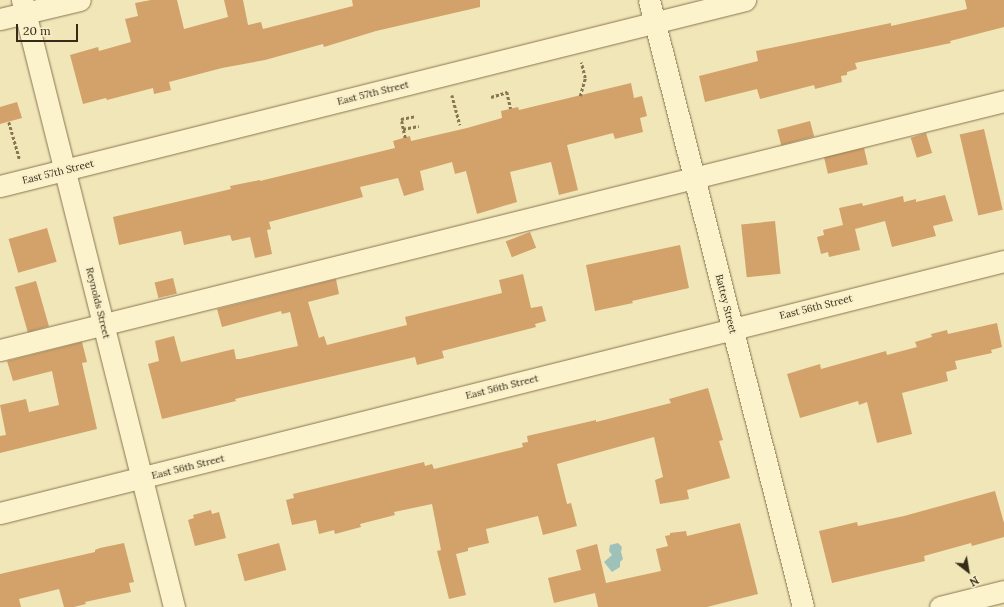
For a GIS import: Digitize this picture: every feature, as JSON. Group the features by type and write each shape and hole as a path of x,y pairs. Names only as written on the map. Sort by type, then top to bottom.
{"street":[{"path":"0,19 24,6 80,0"},
{"name":"Battey Street","path":"649,0 803,607"},
{"name":"East 57th Street","path":"0,186 745,0"},
{"name":"Reynolds Street","path":"24,6 174,607"},
{"path":"0,350 1004,100"},
{"name":"East 56th Street","path":"0,513 732,328 1004,261"},
{"path":"940,607 1004,591"}],"path":[{"path":"576,42 585,78 580,96"},
{"path":"447,75 460,125"},
{"path":"491,97 508,92 511,109"},
{"path":"405,138 401,119 416,116"},
{"path":"9,122 26,180"},
{"path":"403,129 419,126"}],"water":[{"path":"618,543 622,547 621,552 623,559 620,562 620,567 612,572 604,562 612,555 609,551 610,545"}],"building":[{"path":"151,0 177,0 184,29 228,17 224,0 243,0 248,25 261,22 263,29 353,6 352,0 480,0 480,7 376,31 324,47 323,44 265,60 222,68 169,82 171,90 154,94 153,88 107,100 106,98 83,104 70,55 98,47 99,51 131,42 125,19 138,16 135,3"},
{"path":"965,0 1004,0 1004,27 950,41 951,43 855,63 857,69 847,72 847,75 841,76 842,82 815,89 814,85 760,99 757,89 705,102 699,76 758,61 756,51 891,23 891,26 967,9"},
{"path":"631,83 634,98 642,96 647,116 640,118 643,132 615,139 613,133 567,145 578,190 559,195 551,162 510,172 517,202 477,214 466,171 455,174 452,162 420,171 424,190 404,196 398,178 360,187 363,197 269,222 271,229 267,230 272,254 255,258 250,237 232,241 230,235 184,245 181,231 119,245 113,217 231,189 230,186 260,181 395,148 393,141 410,136 411,141 467,128 502,118 501,111 518,107 519,110"},
{"path":"17,102 22,118 0,124 0,107"},
{"path":"810,121 814,136 781,145 777,130"},
{"path":"984,129 1003,210 978,215 960,135"},
{"path":"926,133 932,153 917,158 911,138"},
{"path":"864,148 868,165 828,174 824,157"},
{"path":"945,195 953,221 933,226 936,236 892,247 885,221 855,229 860,250 829,257 828,252 821,254 817,237 824,235 823,230 843,225 839,208 862,203 863,206 903,196 904,202 916,199 916,202"},
{"path":"775,221 781,274 747,277 741,225"},
{"path":"47,228 57,262 18,273 9,239"},
{"path":"530,232 536,248 512,257 506,241"},
{"path":"680,245 689,288 632,301 633,303 595,311 586,265"},
{"path":"523,274 531,308 542,306 546,321 535,324 536,327 442,351 444,358 417,365 415,357 235,399 236,401 162,419 148,364 159,361 155,341 174,336 181,362 234,349 236,359 240,359 298,346 290,312 282,314 281,311 222,327 217,309 336,279 339,294 308,302 319,338 324,336 327,345 407,325 405,317 502,293 499,280"},
{"path":"173,278 177,294 158,298 155,283"},
{"path":"36,281 49,326 28,332 15,287"},
{"path":"997,323 1002,347 991,350 992,353 955,361 957,369 946,372 948,381 902,393 912,434 877,443 867,402 859,405 858,401 800,418 787,374 820,364 821,369 886,351 887,355 917,347 915,342 932,337 931,334 947,330 948,334"},
{"path":"82,342 87,362 82,363 97,429 0,453 0,436 6,435 0,405 26,399 29,412 59,405 52,371 13,381 7,361"},
{"path":"708,388 723,440 719,441 730,478 687,490 689,499 660,504 655,480 663,477 654,437 557,464 567,504 571,503 577,526 543,535 538,516 486,529 489,543 468,548 468,551 456,554 466,595 449,599 437,551 441,550 432,504 394,512 395,515 360,524 361,527 335,534 334,530 319,534 316,520 292,525 286,500 294,498 293,494 424,462 425,466 432,464 434,469 523,447 522,443 528,442 527,436 596,420 596,422 671,403 669,399"},
{"path":"995,491 1004,523 1004,537 972,546 971,543 924,556 925,561 832,583 819,531 857,522 858,526 904,516"},
{"path":"211,510 212,514 219,512 226,538 195,546 188,520 194,518 193,515"},
{"path":"740,523 758,594 707,607 598,607 595,593 554,603 548,578 581,570 576,550 597,544 606,583 661,571 656,549 668,546 665,536 670,535 670,533 686,531 687,536"},
{"path":"124,543 134,582 129,583 131,592 85,602 86,604 74,607 64,607 59,589 19,599 21,607 0,607 0,574 95,552 95,550 100,548"},
{"path":"279,543 286,570 245,581 237,554"}]}
